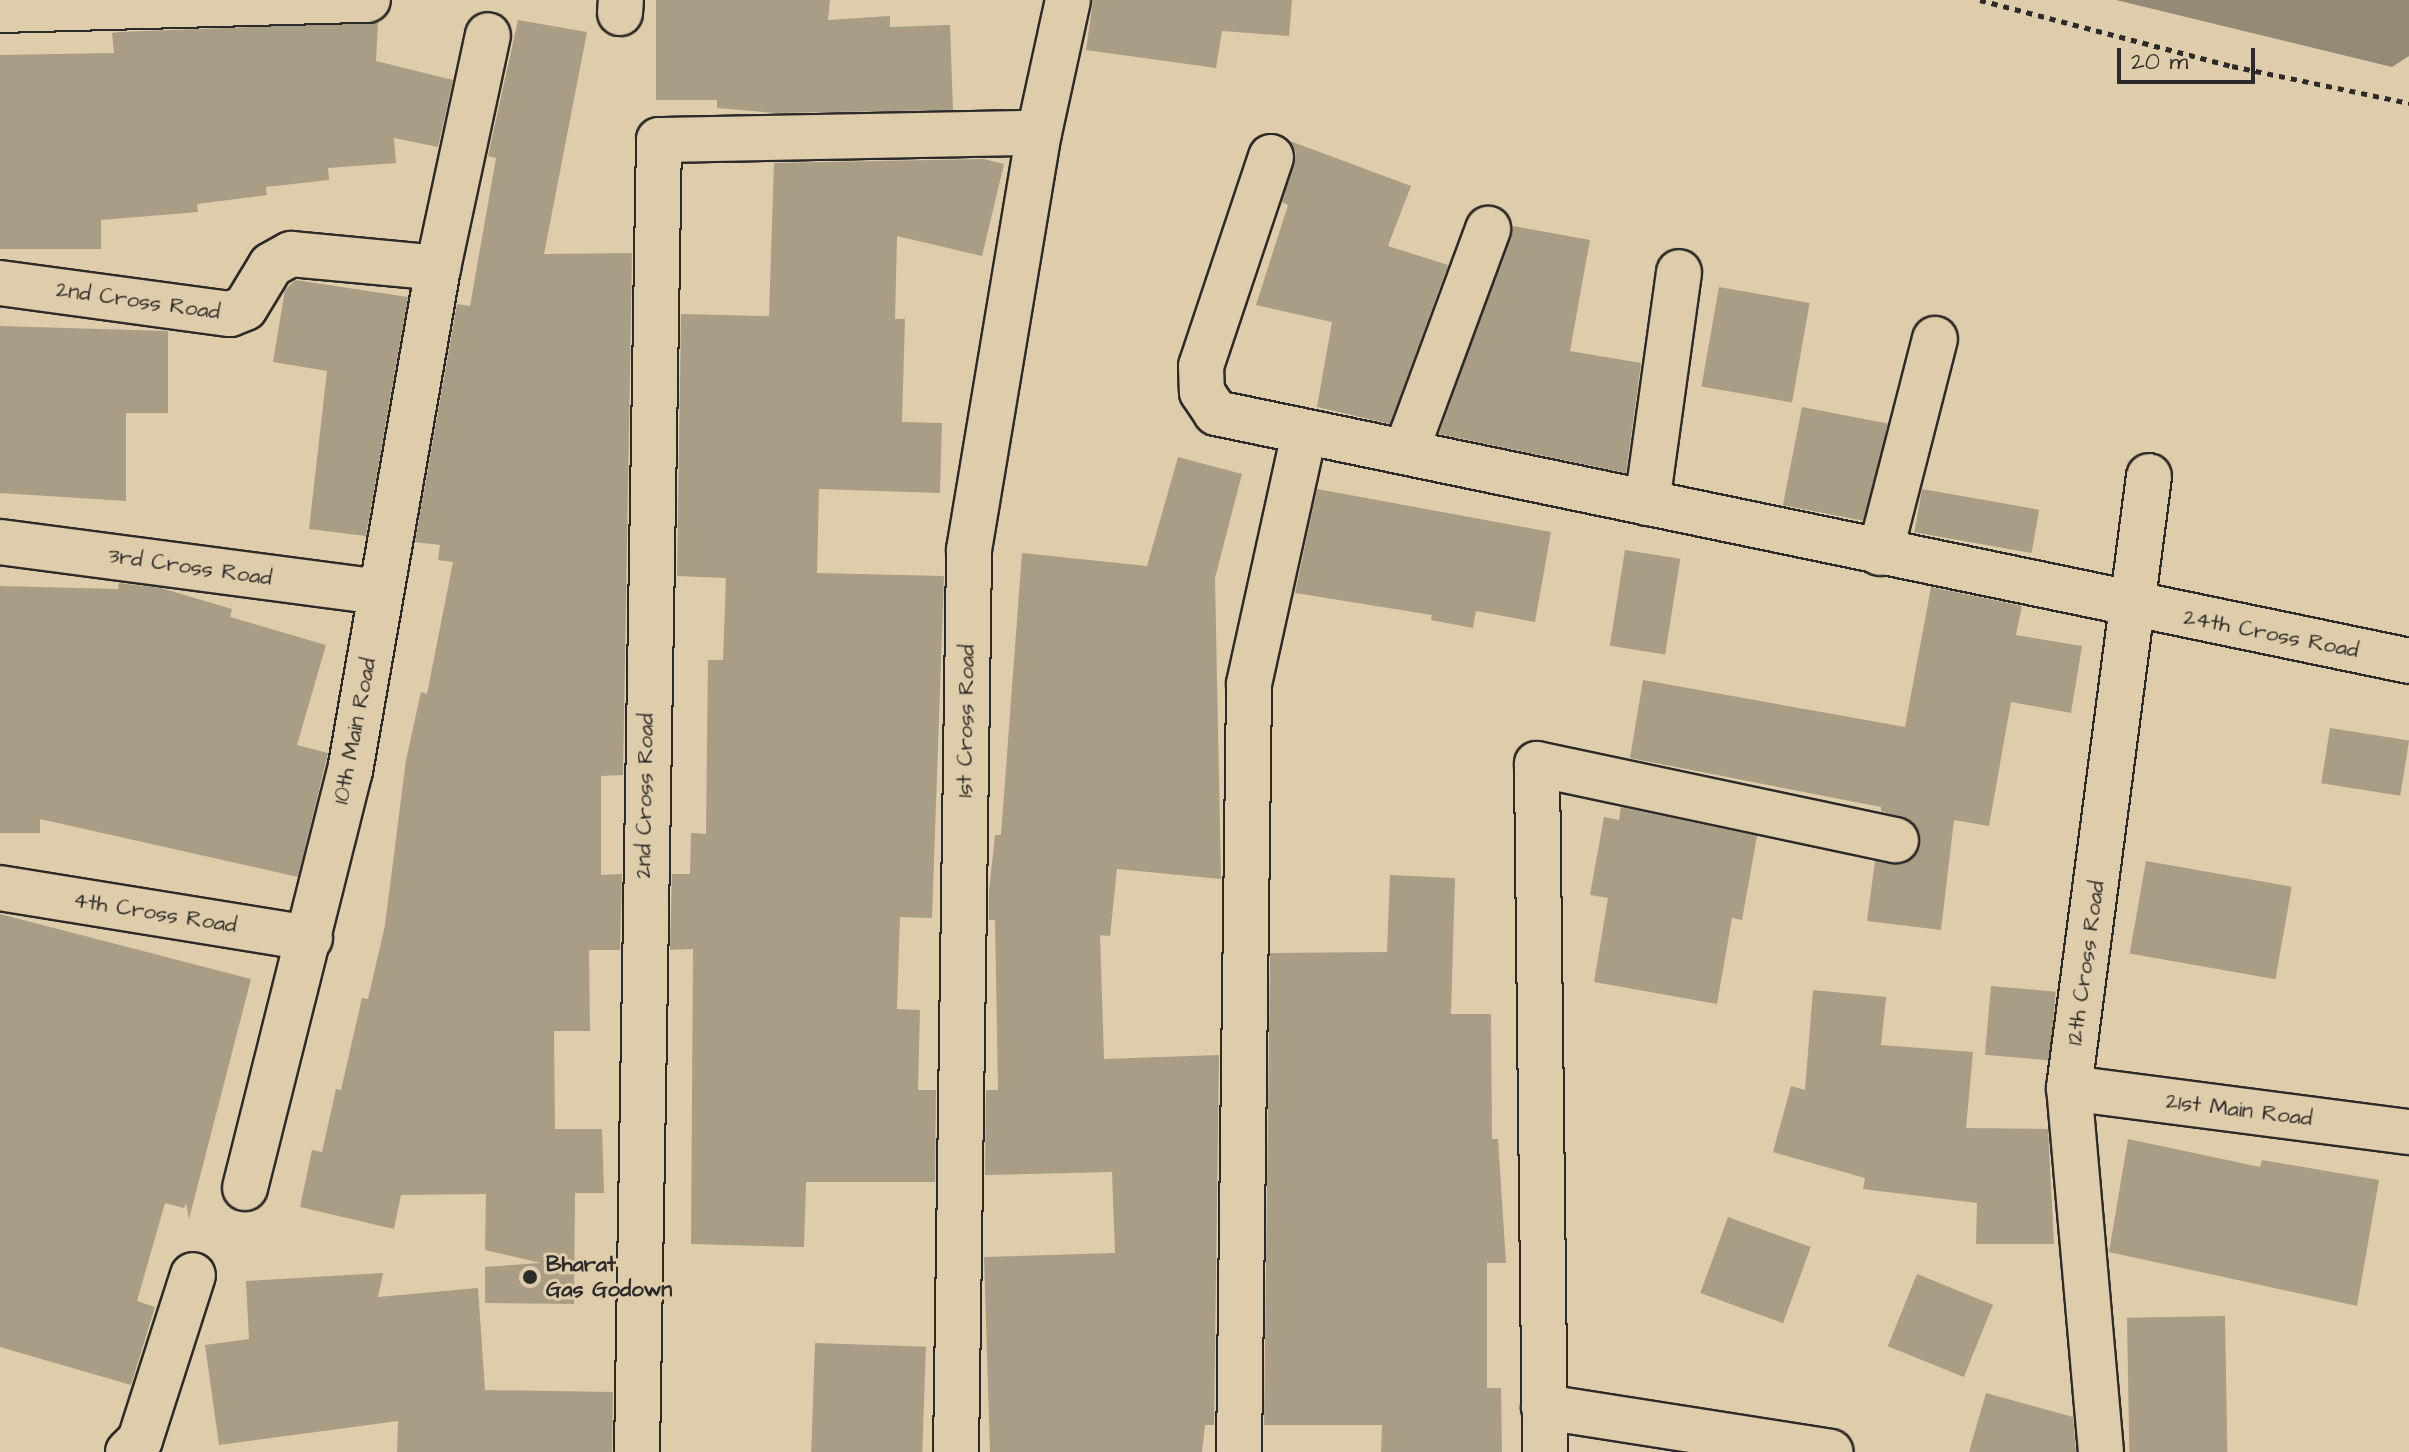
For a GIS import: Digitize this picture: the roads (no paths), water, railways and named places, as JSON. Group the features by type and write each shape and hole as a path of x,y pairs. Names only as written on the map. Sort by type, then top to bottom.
{"street":[{"name":"1st Cross Road","path":"956,1452 969,550 1039,133 1068,0"},
{"path":"0,10 368,1"},
{"name":"10th Main Road","path":"245,1188 350,771 438,268 488,35"},
{"name":"2nd Cross Road","path":"637,1452 659,140 1039,133"},
{"name":"24th Cross Road","path":"1271,157 1201,366 1202,392 1216,413 2134,607 2409,661"},
{"path":"1406,451 1488,229"},
{"name":"2nd Cross Road","path":"0,283 230,314 245,308 271,265 291,254 438,268"},
{"path":"1647,503 1679,272"},
{"path":"1880,553 1935,339"},
{"path":"1239,1452 1249,684 1304,433"},
{"name":"12th Cross Road","path":"2101,1452 2069,1088 2149,476"},
{"name":"3rd Cross Road","path":"0,542 380,592"},
{"path":"1545,1452 1537,764 1896,840"},
{"name":"4th Cross Road","path":"0,888 310,938"},
{"name":"21st Main Road","path":"2069,1088 2409,1132"},
{"path":"128,1452 140,1440 193,1275"},
{"path":"1544,1407 1830,1452"}],"place":[{"name":"Bharat Gas Godown","path":"530,1277"}]}
